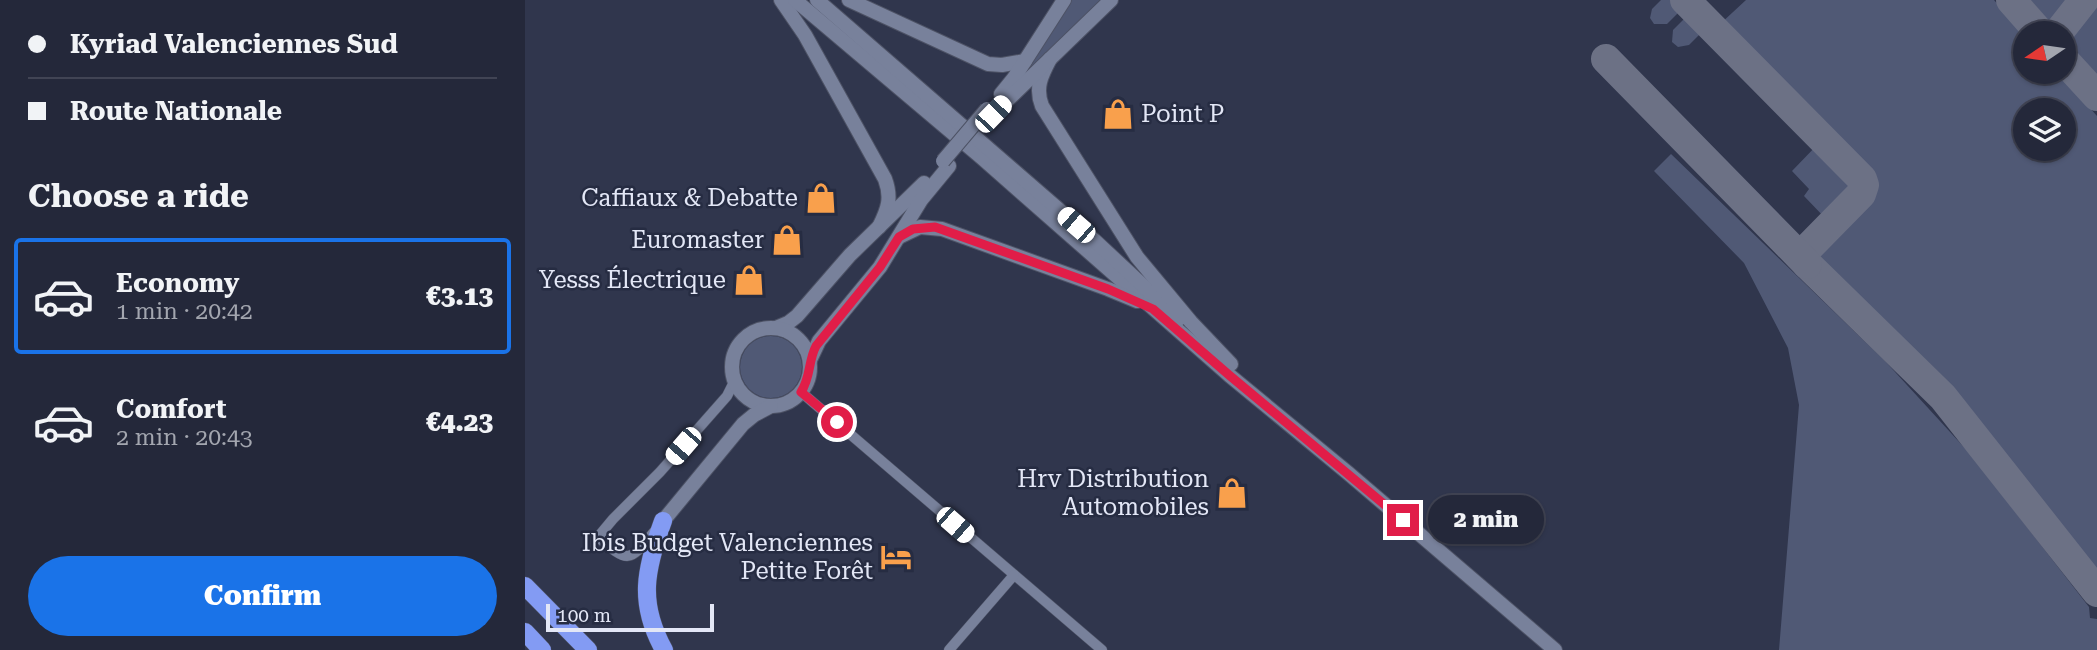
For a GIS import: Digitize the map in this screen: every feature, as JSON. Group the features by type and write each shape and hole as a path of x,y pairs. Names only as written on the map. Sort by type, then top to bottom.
{"highway":[{"path":"663,521 650,557 646,587 649,617 664,650"},
{"path":"525,586 588,650"},
{"path":"525,632 542,650"}],"main road":[{"path":"781,0 805,36 885,179 889,204 879,227"},
{"path":"795,0 992,166 1229,375 1555,650"},
{"path":"817,0 1094,240 1299,424 1348,473"},
{"path":"849,0 980,61 1002,65 1025,61"},
{"path":"771,406 747,397 735,380 733,360 741,341 755,331 776,328 797,316 850,255 946,163 990,112 1065,0"},
{"path":"990,112 1111,0"},
{"path":"1050,59 1038,86 1042,106 1137,257 1231,365"},
{"path":"663,521 743,424 759,411 790,401 801,392 809,375 810,360 818,341 875,274 946,163"},
{"path":"899,237 920,227 942,229 1108,289 1153,309"},
{"path":"776,328 792,333 807,350 810,360"}],"street":[{"path":"663,521 641,549 629,556 620,556 598,537 719,405 731,391 735,380"},
{"path":"801,392 1102,650"},
{"path":"949,650 1014,575"}],"shaded area":[{"path":"1071,0 1105,0 1023,78 1020,76"},
{"path":"1661,0 1677,0 1684,7 1667,24 1654,24 1650,18 1652,9"},
{"path":"1746,0 1994,0 2013,21 2013,84 2069,84 2097,116 2097,582 1948,392 1818,263 1815,251 1817,245 1866,197 1869,180 1719,25"},
{"path":"2030,0 2074,0 2058,21 2049,21"},
{"path":"2092,0 2097,0 2097,75 2076,52 2076,22"},
{"path":"1690,13 1701,24 1702,32 1689,45 1678,47 1672,42 1673,30"},
{"path":"1819,143 1847,171 1849,198 1827,220 1804,196 1809,189 1792,171"},
{"path":"1671,154 1885,361 1972,456 2089,607 2090,618 2097,619 2097,650 1779,650 1799,405 1788,348 1744,263 1654,171"},
{"path":"771,336 793,345 802,367 793,389 771,398 749,389 740,367 749,345"}],"taxiway":[{"path":"1685,0 1862,179 1864,185 1861,194 1807,249 1807,264 1943,397 2097,592"},
{"path":"2011,0 2029,21"},
{"path":"2067,21 2084,0"},
{"path":"1606,59 1807,264"},
{"path":"2076,73 2097,96"}],"place":[{"name":"Point P","path":"1118,114"},
{"name":"Caffiaux & Debatte","path":"821,198"},
{"name":"Euromaster","path":"787,240"},
{"name":"Yesss Électrique","path":"749,280"},
{"name":"Hrv Distribution Automobiles","path":"1232,493"},
{"name":"Ibis Budget Valenciennes Petite Forêt","path":"896,557"}],"route":[{"path":"837,422 801,392 808,379 810,360 816,346 880,267 899,237 920,227 935,227 1108,289 1153,309 1403,520"}]}
